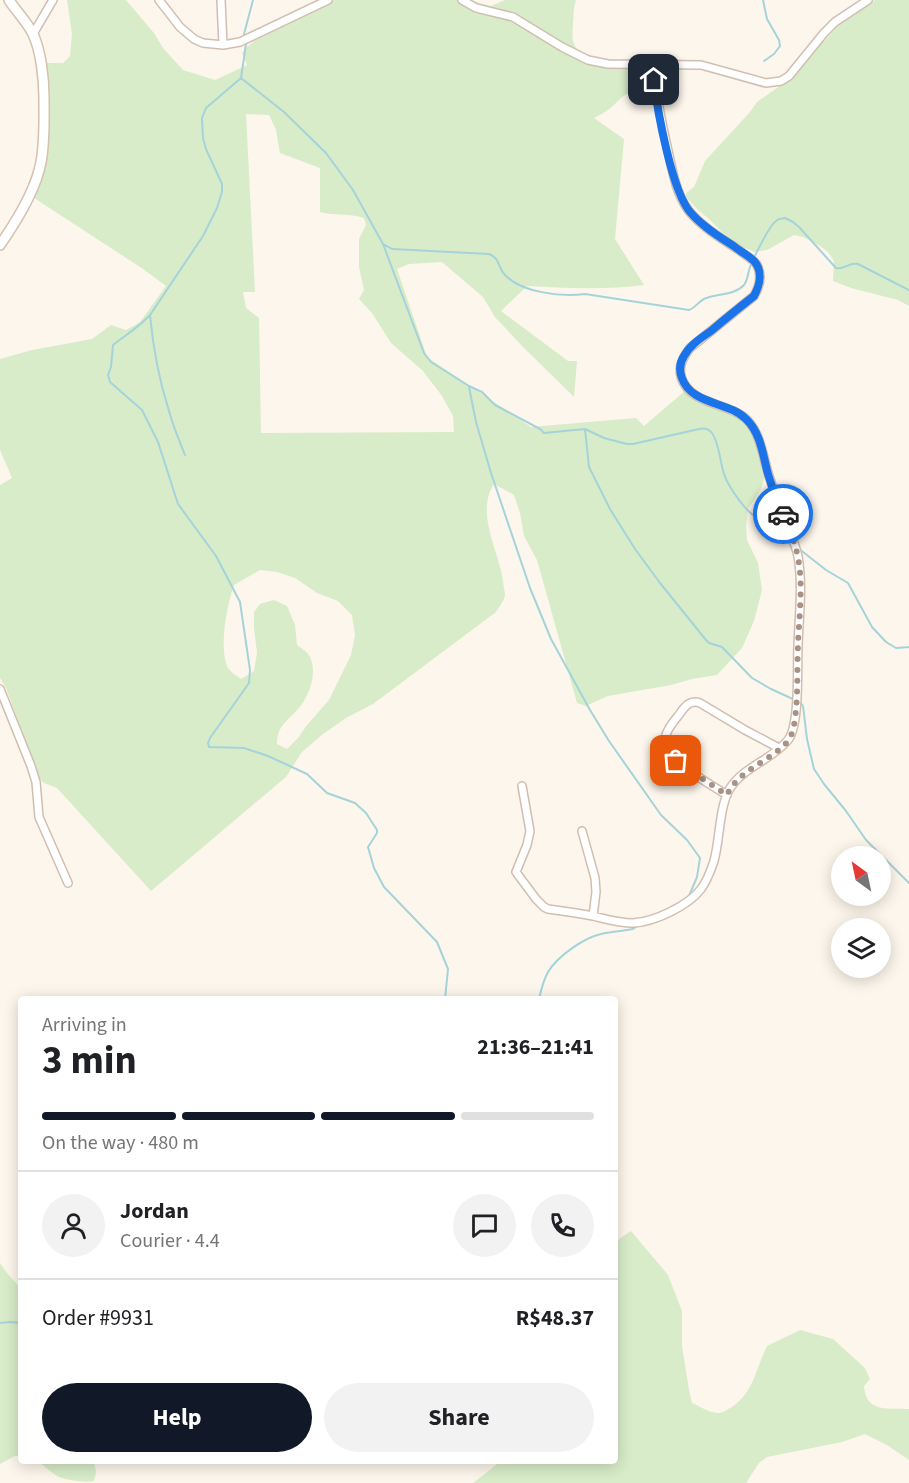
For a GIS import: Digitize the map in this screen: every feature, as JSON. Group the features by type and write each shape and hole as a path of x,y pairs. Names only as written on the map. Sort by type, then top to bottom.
{"street":[{"path":"0,245 32,190 41,164 45,127 43,71 33,34 9,0"},
{"path":"33,34 53,0"},
{"path":"159,0 180,27 194,39 203,43 223,45 240,42 328,0"},
{"path":"221,0 223,45"},
{"path":"462,0 476,8 513,17 588,60 609,64 701,65 766,83 781,81 789,76 824,33 868,0"},
{"path":"522,786 530,831 516,872 544,907 615,922 633,923 650,920 678,907 700,890 713,863 727,795 740,776 780,748 790,738 793,730 800,604 797,553 753,427 740,414 691,391 683,381 680,367 683,356 690,348 754,296 760,277 752,259 701,223 682,201 661,122 653,65"},
{"path":"0,689 36,782 39,817 68,883"},
{"path":"727,795 676,761 667,749 666,735 688,704 696,701 780,748"},
{"path":"582,831 595,878 593,916"}],"green space":[{"path":"67,0 126,0 183,70 215,80 247,65 242,53 258,38 321,0 470,0 491,6 505,0 576,0 572,34 575,46 580,52 592,58 628,63 646,80 653,96 637,89 623,96 608,110 594,118 624,139 615,239 644,285 600,288 527,286 501,311 568,361 577,361 574,397 495,317 483,297 442,262 409,264 397,269 427,357 531,427 636,418 644,426 686,390 745,421 754,432 761,452 765,476 761,489 748,509 746,526 747,540 758,563 762,590 754,621 742,648 717,675 608,696 586,706 577,703 537,560 524,536 514,495 494,484 489,495 487,520 501,569 505,595 496,612 373,704 346,718 323,734 302,752 286,777 151,891 57,788 44,783 39,778 6,688 0,678 0,485 12,478 0,450 0,359 32,350 92,339 111,325 126,330 140,322 166,286 31,196 39,175 42,63 63,63 70,56 72,34","holes":["246,114 269,115 276,130 280,153 320,168 320,212 364,218 366,225 359,239 359,267 364,290 359,299 372,313 391,343 423,371 442,396 453,416 454,432 261,433 259,318 246,308 243,292 255,292","260,570 277,572 295,578 317,593 338,601 352,615 355,635 351,655 329,700 287,749 277,744 279,732 303,703 310,689 313,674 308,654 297,645 295,625 287,606 274,600 260,604 254,612 257,653 254,671 241,679 228,668 225,658 225,626 234,585"]},
{"path":"875,0 909,0 909,306 898,300 833,281 834,261 828,252 803,237 794,235 767,250 754,252 730,241 686,197 686,193 694,187 705,161 757,102 784,83 848,16"},
{"path":"631,1231 668,1275 682,1311 682,1346 692,1403 716,1413 732,1407 750,1387 767,1346 800,1330 833,1339 865,1368 870,1379 864,1386 873,1404 884,1408 909,1409 909,1460 865,1434 842,1442 767,1457 759,1463 746,1483 473,1483 497,1464 618,1464 619,1239"},
{"path":"0,1263 18,1286 18,1456 0,1464"},
{"path":"41,1464 95,1464 96,1472 94,1481 70,1480 54,1474"}],"waterway":[{"path":"253,0 244,34 246,44 241,78 206,108 202,118 206,149 222,184 217,208 203,236 150,315 113,345 108,375 110,382 142,410 158,442 178,504 216,556 240,602 250,670 249,683 210,738 209,747 244,748 268,756 307,774 327,793 355,803 366,813 377,830 368,847 374,868 384,887 437,942 448,969 445,996"},
{"path":"763,0 767,19 780,46 764,61"},
{"path":"241,78 284,112 326,153 353,190 383,244 424,353 431,362 482,392 495,405 544,433 585,429 604,438 633,444 707,429 714,437 724,474 738,499 748,511 791,543"},
{"path":"383,244 392,249 489,254 495,258 505,275 512,281 532,290 565,295 585,294 689,310 704,299 740,289 773,224 785,218 799,227 836,268 858,264 909,290"},
{"path":"150,315 162,387 185,455"},
{"path":"469,387 476,422 491,473 530,588 551,639 609,741 661,815 687,840 700,858 697,877 689,896"},
{"path":"585,429 589,467 610,509 660,583 709,643 722,647 752,678 795,700"},
{"path":"798,548 826,570 848,583 872,627 886,642 896,648 909,647"},
{"path":"800,702 803,706 814,769 866,840 909,883"},
{"path":"540,996 548,972 571,949 594,936 633,929 637,926"},
{"path":"0,1323 18,1323"}],"way so far":[{"path":"676,761 727,795 740,776 780,748 790,738 796,708 799,570 797,553 783,514"}],"route":[{"path":"654,80 661,122 682,201 701,223 752,259 756,263 760,277 754,296 683,356 680,367 683,381 686,387 696,395 747,419 758,436 783,514"}]}
